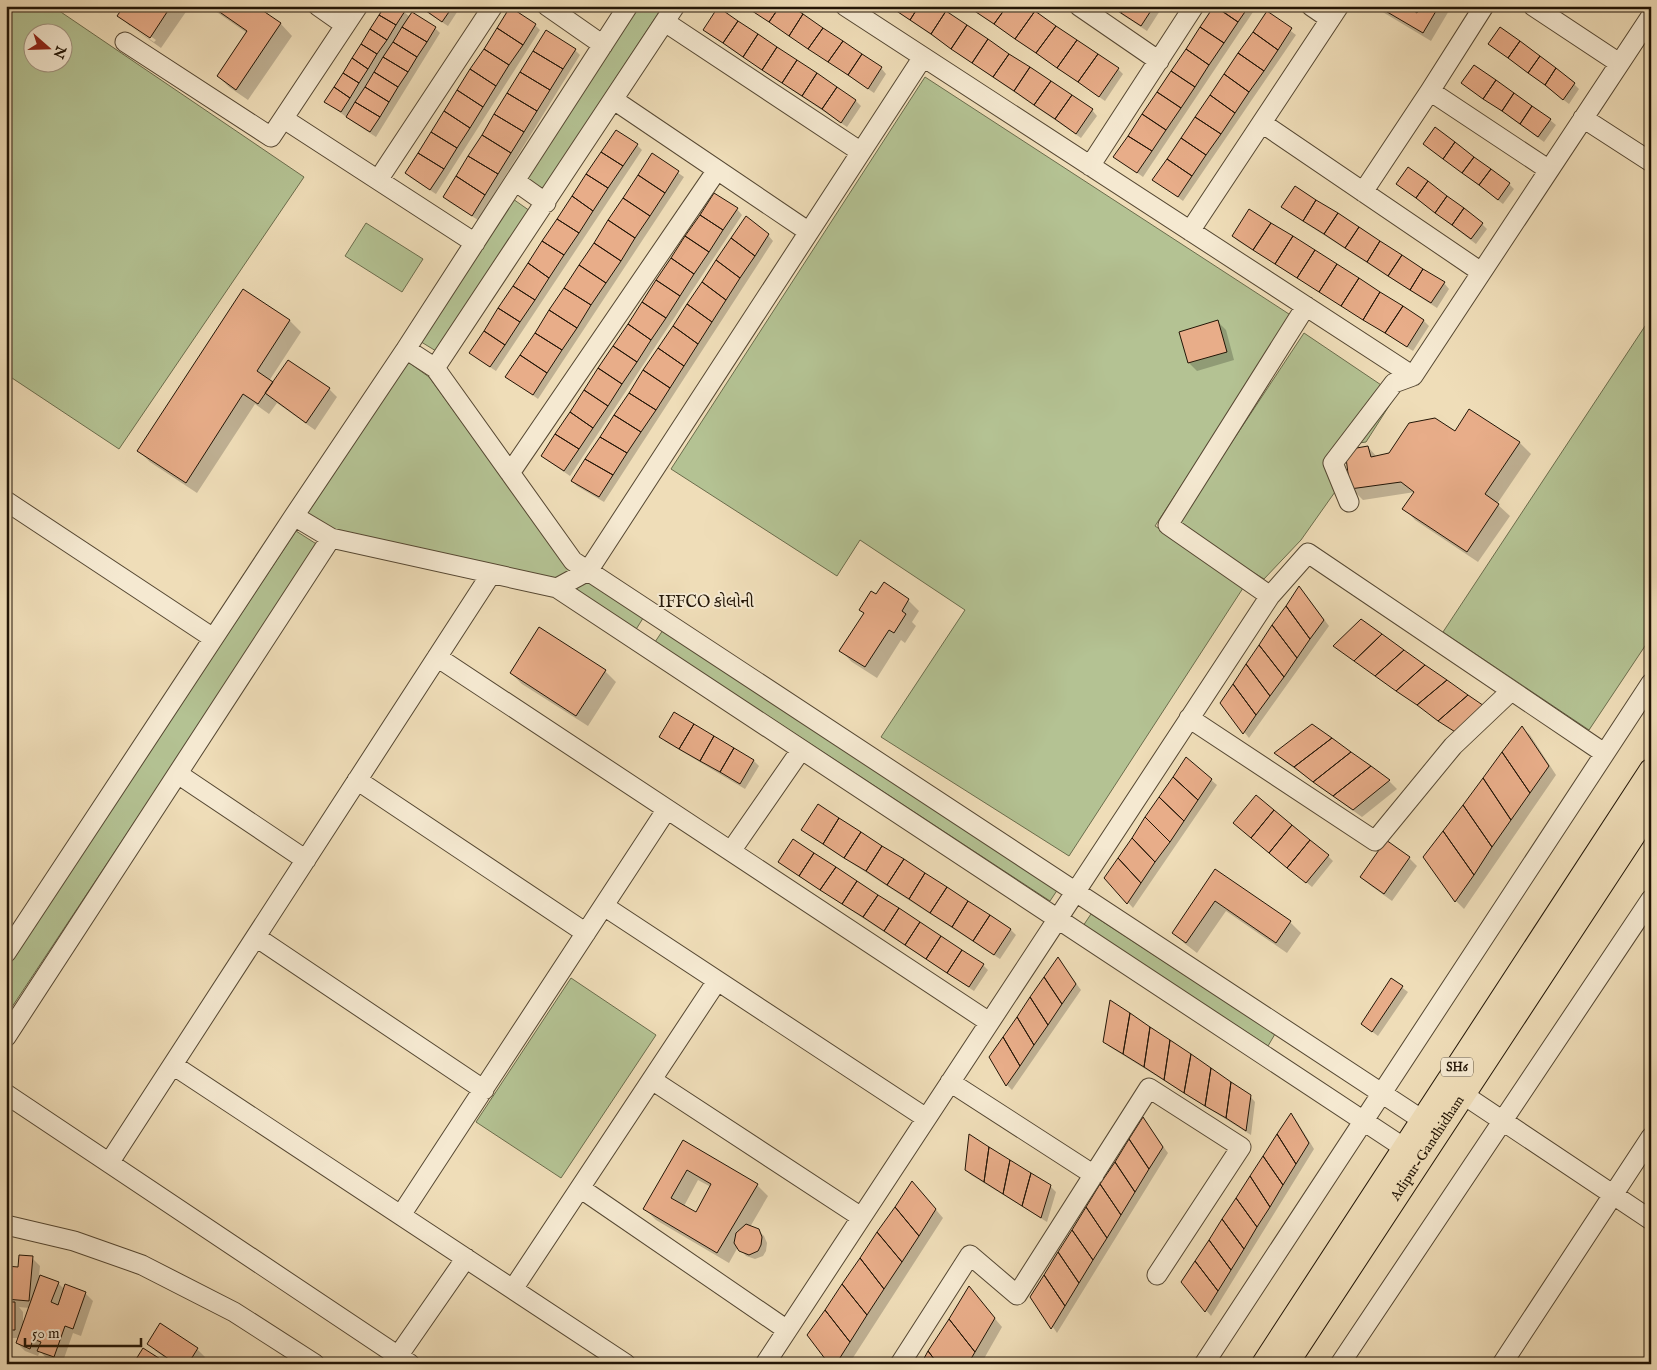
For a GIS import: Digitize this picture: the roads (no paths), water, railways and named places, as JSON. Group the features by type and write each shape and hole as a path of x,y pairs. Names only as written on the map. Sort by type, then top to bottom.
{"main road":[{"name":"SH6","path":"1264,1364 1431,1125 1651,771"},
{"name":"Adipur-Gandhidham","path":"1454,1089 1651,808"},
{"name":"Adipur-Gandhidham","path":"1286,1364 1412,1154"}],"street":[{"path":"318,6 345,25"},
{"path":"125,42 272,137 358,6"},
{"path":"378,180 493,6"},
{"path":"548,6 603,45"},
{"path":"6,954 213,638 406,349 628,6"},
{"path":"845,6 1413,376"},
{"path":"1079,6 1159,60"},
{"path":"1090,166 1194,6"},
{"path":"1190,231 1335,13 1311,6"},
{"path":"1364,192 1484,6"},
{"path":"1533,6 1619,63"},
{"path":"435,368 670,14 861,152"},
{"path":"1349,502 1333,463 1394,383 1413,376 1651,16"},
{"path":"557,588 588,571 923,57"},
{"path":"1430,91 1549,170"},
{"path":"614,100 809,232"},
{"path":"1583,118 1651,162"},
{"path":"284,119 475,243"},
{"path":"1262,123 1481,272"},
{"path":"510,473 717,170"},
{"path":"515,182 546,203"},
{"path":"1270,596 1168,525 1306,306"},
{"path":"406,349 435,368 574,561 1431,1125"},
{"path":"6,501 213,638"},
{"path":"294,516 331,538 557,588 1412,1154"},
{"path":"6,1037 331,538"},
{"path":"765,1364 1270,596 1308,553 1604,754"},
{"path":"109,1163 491,574"},
{"path":"641,644 658,616"},
{"path":"437,657 989,1022"},
{"path":"1204,1364 1651,682"},
{"path":"1189,718 1375,841 1453,746 1511,691"},
{"path":"732,851 801,750"},
{"path":"178,774 306,860"},
{"path":"357,780 586,933"},
{"path":"402,1215 667,809"},
{"path":"1340,1364 1651,899"},
{"path":"604,906 926,1118"},
{"path":"256,937 484,1090"},
{"path":"513,1289 717,981"},
{"path":"173,1065 626,1364"},
{"path":"652,1080 861,1217"},
{"path":"950,1082 1094,1175"},
{"path":"900,1364 970,1255 1018,1295 1149,1088 1241,1148 1157,1275"},
{"path":"1454,1089 1651,1220"},
{"path":"6,1094 404,1360 466,1258"},
{"path":"1502,1364 1651,1137"},
{"path":"580,1188 787,1330"},
{"path":"6,1225 74,1241 142,1265 234,1312 315,1364"}],"district":[{"name":"IFFCO કોલોની","path":"706,603"}]}
